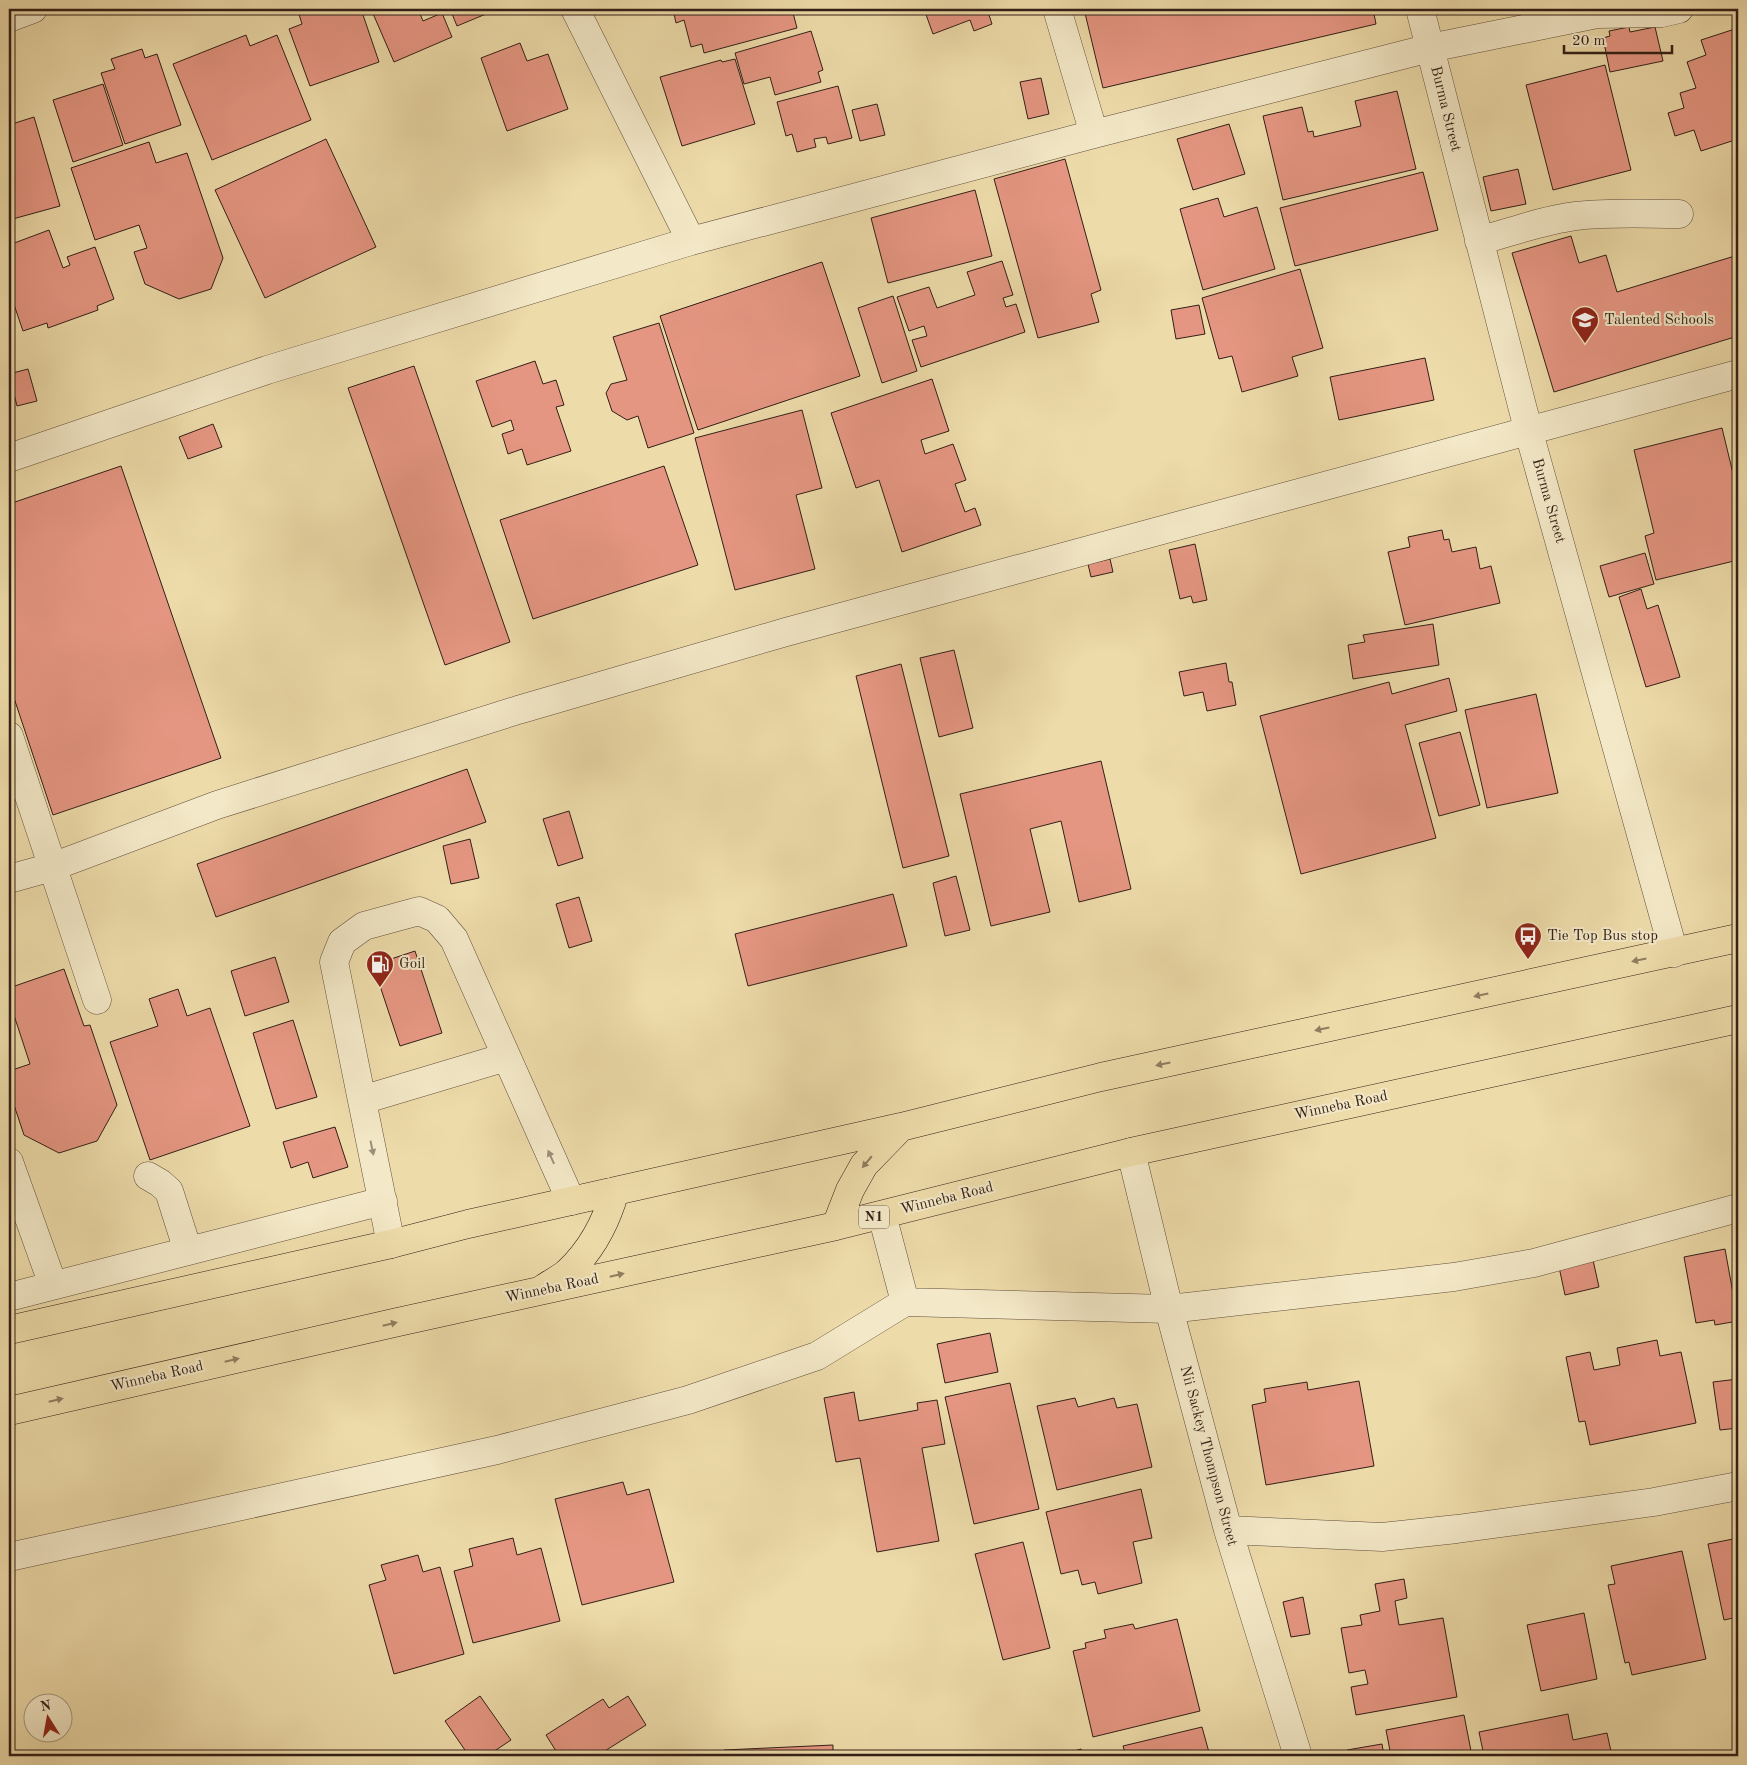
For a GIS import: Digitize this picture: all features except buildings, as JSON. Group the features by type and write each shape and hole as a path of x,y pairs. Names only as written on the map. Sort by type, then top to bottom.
{"highway":[{"path":"9,1330 391,1244 468,1224 901,1127 1101,1077 1738,938"},
{"name":"Winneba Road","path":"9,1411 388,1324 836,1226 1131,1152 1738,1019"},
{"path":"836,1226 850,1190 864,1165 901,1127"},
{"path":"536,1293 567,1273 595,1241 608,1215 615,1192"}],"street":[{"path":"9,18 33,9"},
{"path":"576,9 691,241"},
{"path":"1058,9 1094,134"},
{"name":"Burma Street","path":"1420,9 1528,429 1674,953"},
{"path":"9,458 267,370 691,241 1094,134 1430,48 1597,14 1662,13 1679,9"},
{"path":"1479,241 1552,220 1575,216 1679,214"},
{"path":"9,879 52,867 217,805 518,710 786,632 1528,429 1738,374"},
{"path":"9,736 97,1000"},
{"path":"391,1244 334,962 342,942 364,926 419,911 438,919 454,939 572,1201"},
{"path":"362,1100 506,1057"},
{"name":"Nii Sackey Thompson Street","path":"1131,1152 1169,1309 1228,1530 1298,1756"},
{"path":"9,1162 53,1285"},
{"path":"148,1176 160,1183 168,1191 188,1251"},
{"path":"9,1297 383,1201"},
{"path":"9,1557 497,1450 688,1400 817,1356 906,1302 1169,1309 1454,1276 1534,1263 1738,1208"},
{"path":"882,1215 906,1302"},
{"path":"1228,1530 1382,1537 1457,1530 1635,1504 1738,1486"}],"place":[{"name":"Talented Schools","path":"1585,344"},
{"name":"Tie Top Bus stop","path":"1528,960"},
{"name":"Goil","path":"380,988"}]}
